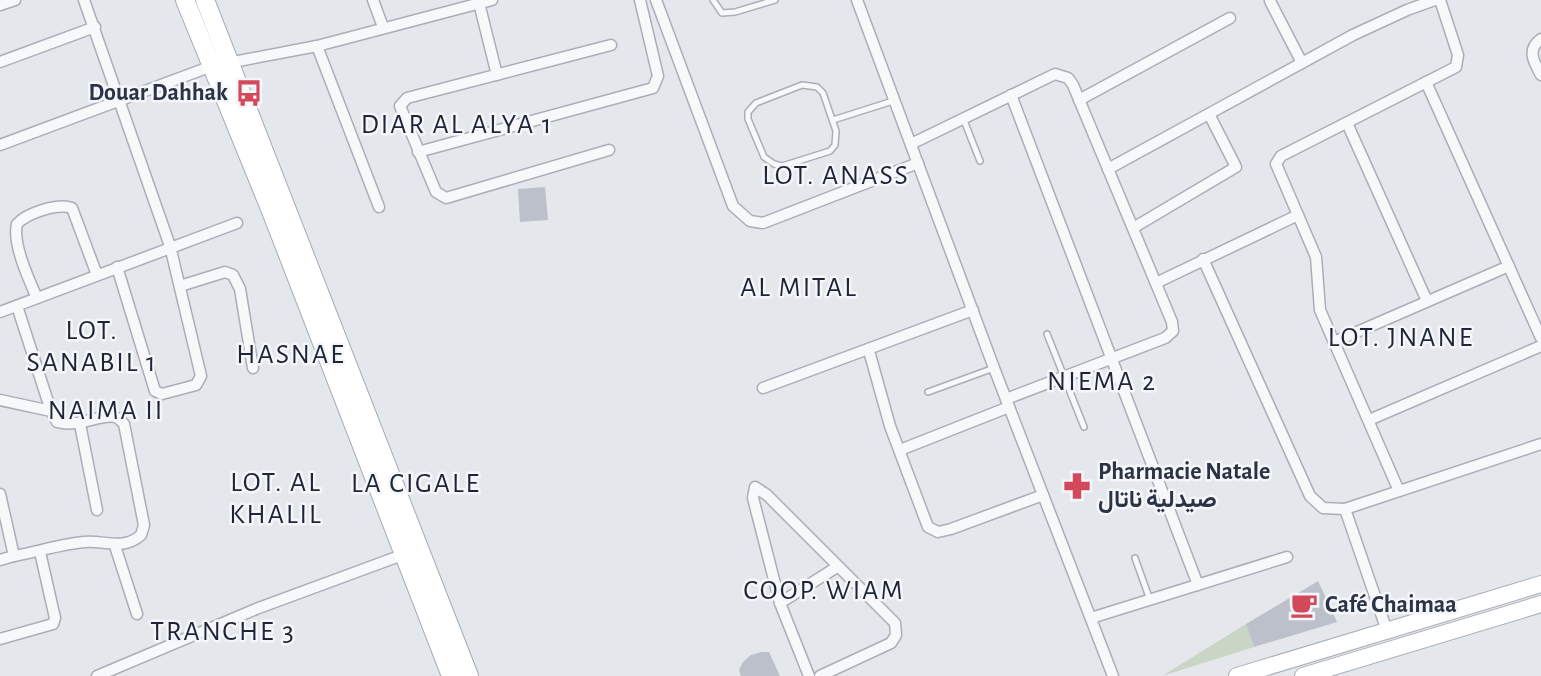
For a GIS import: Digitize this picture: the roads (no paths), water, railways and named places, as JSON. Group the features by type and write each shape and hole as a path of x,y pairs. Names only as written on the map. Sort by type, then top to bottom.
{"main road":[{"path":"185,0 221,64 469,676"},
{"path":"205,0 221,64 451,676"},
{"path":"1237,676 1541,584"},
{"path":"1303,676 1541,604"}],"street":[{"path":"0,5 14,0"},
{"path":"84,0 170,246 201,376 196,385 162,394 155,391 117,267"},
{"path":"373,0 383,27"},
{"path":"0,145 221,64 317,46 492,0"},
{"path":"418,152 653,88 658,76 640,0"},
{"path":"656,0 733,206 750,222 763,223 918,163"},
{"path":"857,0 994,368 1113,676"},
{"path":"1108,169 1381,21 1438,0 1458,55 1458,63 1453,70 1281,156 1277,161 1278,171 1316,257 1318,302 1399,491"},
{"path":"1270,1 1302,62"},
{"path":"479,4 497,75"},
{"path":"1079,100 1230,18"},
{"path":"0,62 95,27"},
{"path":"1541,39 1533,47 1532,57 1541,75"},
{"path":"317,46 379,207"},
{"path":"610,150 446,198 436,192 400,110 404,100 611,46"},
{"path":"900,450 1064,377 1171,334 1173,325 1071,81 1064,76 1055,74 911,144"},
{"path":"1426,82 1541,338"},
{"path":"1011,95 1198,584"},
{"path":"1133,228 1236,167 1209,114"},
{"path":"1347,122 1427,301"},
{"path":"37,298 16,233 17,224 26,216 64,205 72,208 97,275"},
{"path":"1156,284 1298,215"},
{"path":"0,312 237,223"},
{"path":"1203,259 1310,496 1317,505 1323,508 1345,509 1541,444"},
{"path":"1334,342 1509,266"},
{"path":"180,286 225,272 233,275 240,289 253,368"},
{"path":"0,560 82,542 115,545 136,540 144,525 124,424 118,418 110,416 80,424 57,422 17,306"},
{"path":"763,388 869,351 973,310"},
{"path":"1369,420 1541,346"},
{"path":"869,351 890,426 929,527 938,532 951,529 1044,495"},
{"path":"0,400 51,411"},
{"path":"80,424 97,510"},
{"path":"809,676 780,603 753,498 754,488 759,488 767,495 895,623 896,635 891,643 820,676"},
{"path":"0,494 14,556"},
{"path":"1345,509 1387,632"},
{"path":"115,545 137,614"},
{"path":"0,639 53,624 55,618 40,552"},
{"path":"97,676 256,609 405,554"},
{"path":"1091,618 1287,557"},
{"path":"780,603 837,567"}],"lane":[{"path":"713,0 722,13 735,12 775,0"},
{"path":"802,85 810,85 823,93 833,120 837,138 830,151 782,166 764,157 748,119 748,112 756,103 802,85"},
{"path":"833,120 896,100"},
{"path":"963,118 980,160"},
{"path":"1047,334 1084,428"},
{"path":"928,392 994,368"},
{"path":"1135,558 1150,600"}],"place":[{"name":"Douar Dahhak","path":"249,93"},
{"name":"Pharmacie Natale صيدلية ناتال","path":"1077,486"},
{"name":"Café Chaimaa","path":"1304,605"}],"district":[{"name":"DIAR AL ALYA 1","path":"457,125"},
{"name":"LOT. ANASS","path":"836,176"},
{"name":"AL MITAL","path":"799,288"},
{"name":"LOT. JNANE","path":"1401,338"},
{"name":"LOT. SANABIL 1","path":"92,347"},
{"name":"HASNAE","path":"291,355"},
{"name":"NIEMA 2","path":"1102,382"},
{"name":"NAIMA II","path":"106,411"},
{"name":"LA CIGALE","path":"416,484"},
{"name":"LOT. AL KHALIL","path":"276,499"},
{"name":"COOP. WIAM","path":"824,591"},
{"name":"TRANCHE 3","path":"223,632"}]}
